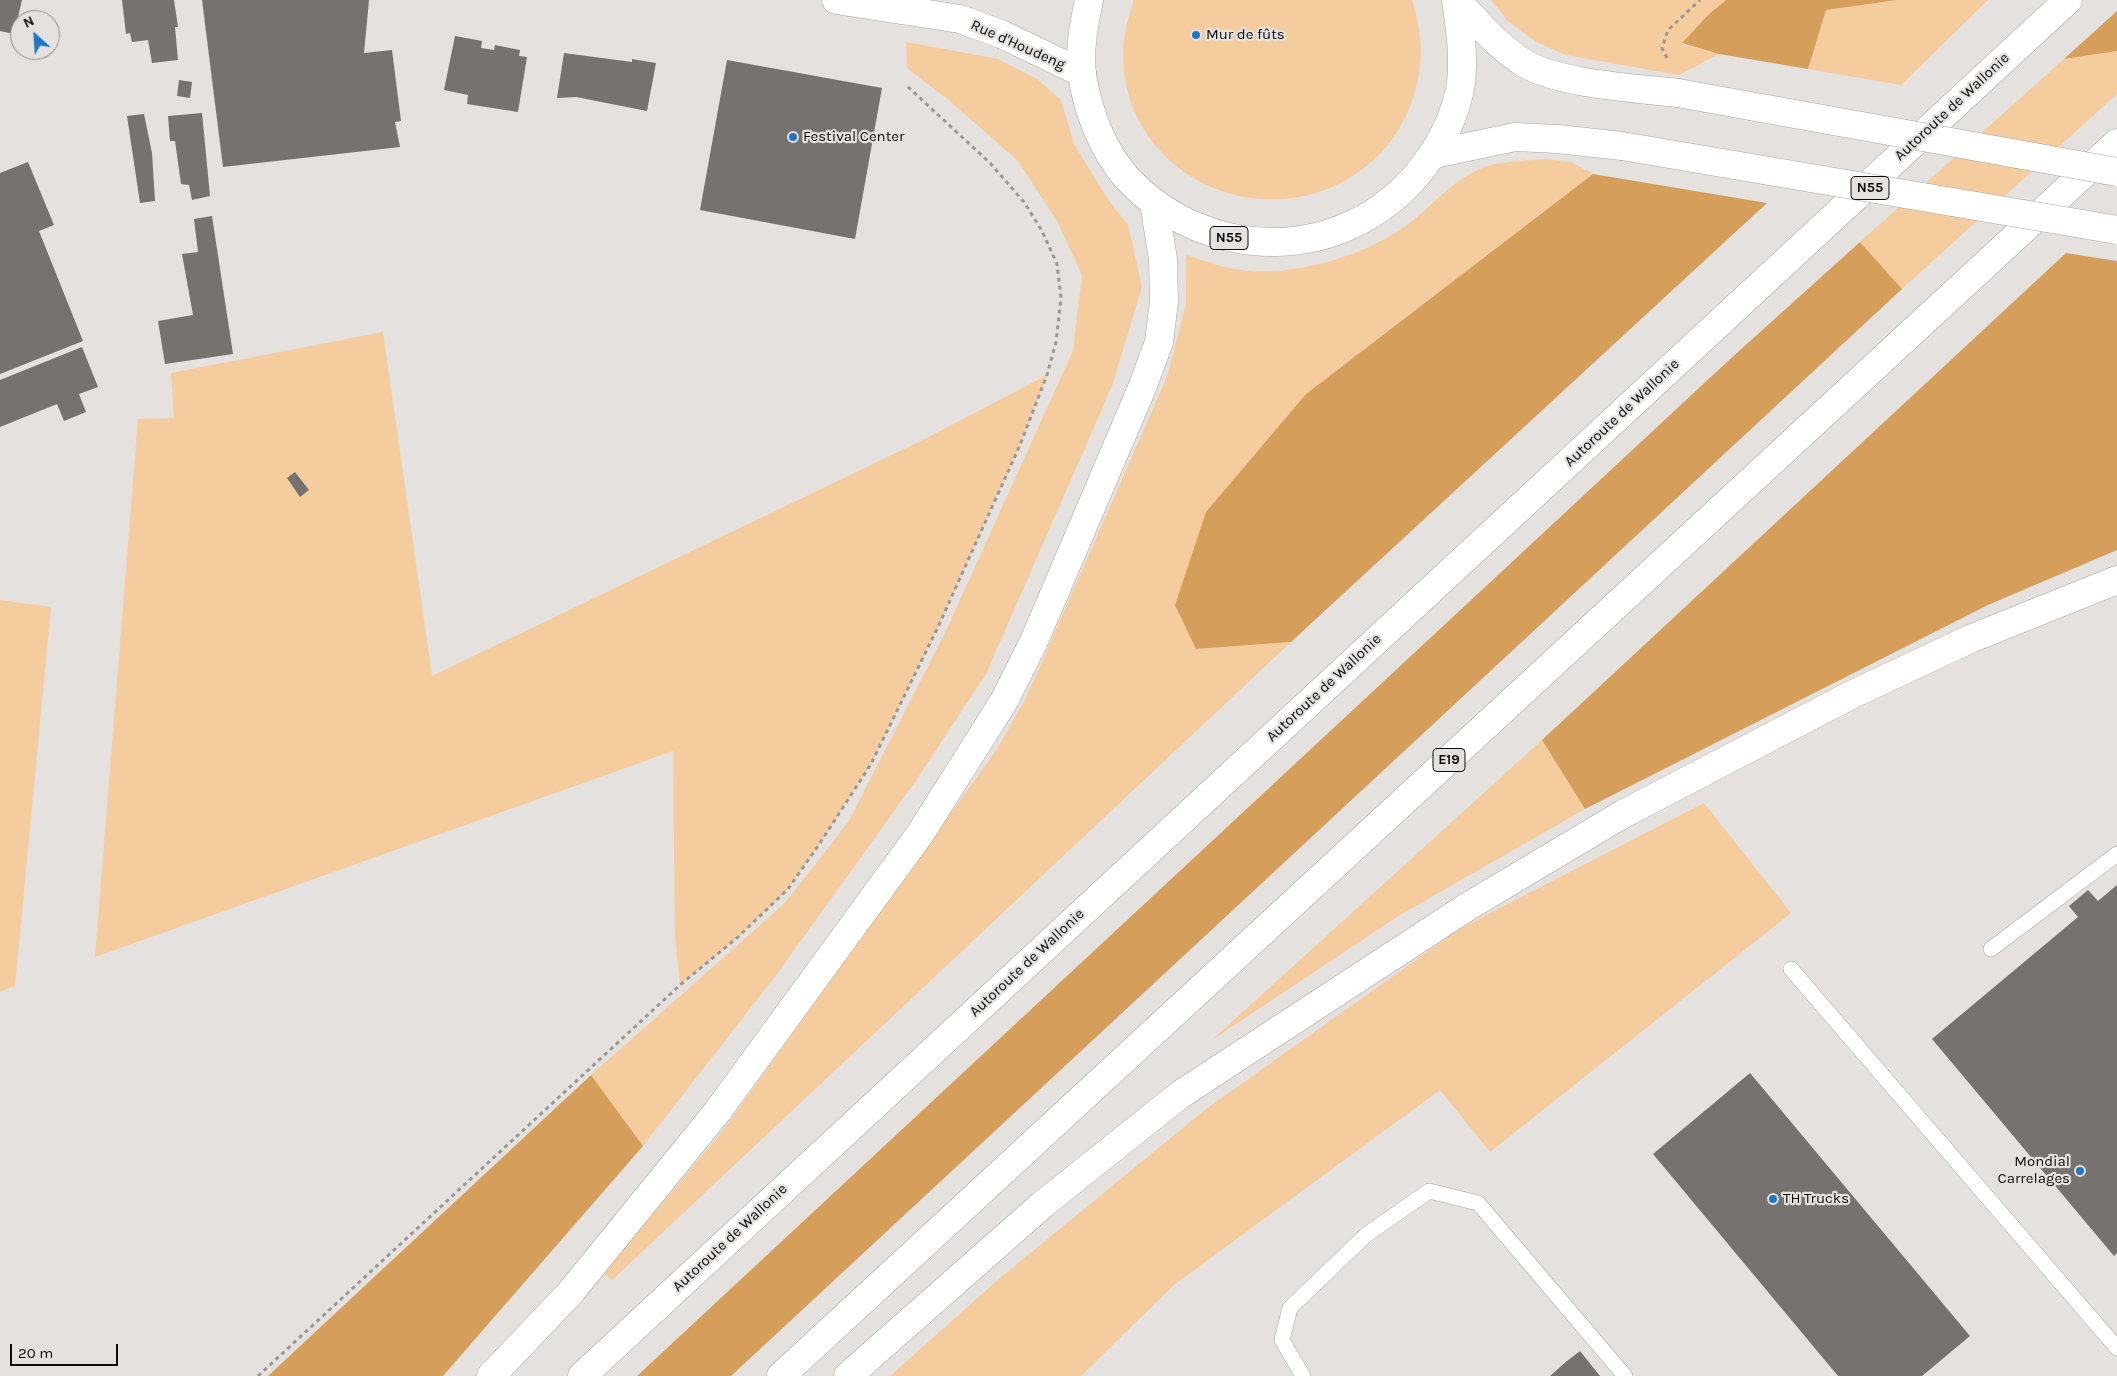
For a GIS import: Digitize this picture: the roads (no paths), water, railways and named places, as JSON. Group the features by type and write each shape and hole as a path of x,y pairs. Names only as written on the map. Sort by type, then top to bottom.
{"main road":[{"name":"Rue d'Houdeng","path":"836,0 960,19 1001,34 1082,73"},
{"name":"N55","path":"1089,0 1082,31 1082,73 1090,111 1105,146 1126,177 1154,203 1193,226 1237,240 1282,243 1327,235 1369,217 1405,189 1434,154 1450,120 1460,84 1463,46 1456,0"},
{"name":"N55","path":"1456,0 1505,50 1525,64 1564,78 1678,94 2117,172"},
{"name":"Autoroute de Wallonie","path":"582,1376 2068,0"},
{"name":"N55","path":"1434,154 1515,137 1558,139 1622,146 2117,230"},
{"name":"E19","path":"781,1376 2117,143"},
{"path":"491,1376 570,1293 717,1112 920,834 1004,701 1034,641 1142,388 1159,342 1164,302 1164,268 1154,203"},
{"path":"848,1376 1042,1204 1181,1094 1467,907 1623,814 1851,695 1970,638 2117,580"}],"lane":[{"path":"1991,949 2117,854"},
{"path":"1791,969 2117,1348"},
{"path":"1303,1376 1282,1340 1290,1308 1366,1235 1429,1191 1478,1203 1626,1376"}],"place":[{"name":"Mur de fûts","path":"1196,35"},
{"name":"Festival Center","path":"793,137"},
{"name":"Mondial Carrelages","path":"2080,1171"},
{"name":"TH Trucks","path":"1773,1199"}]}
